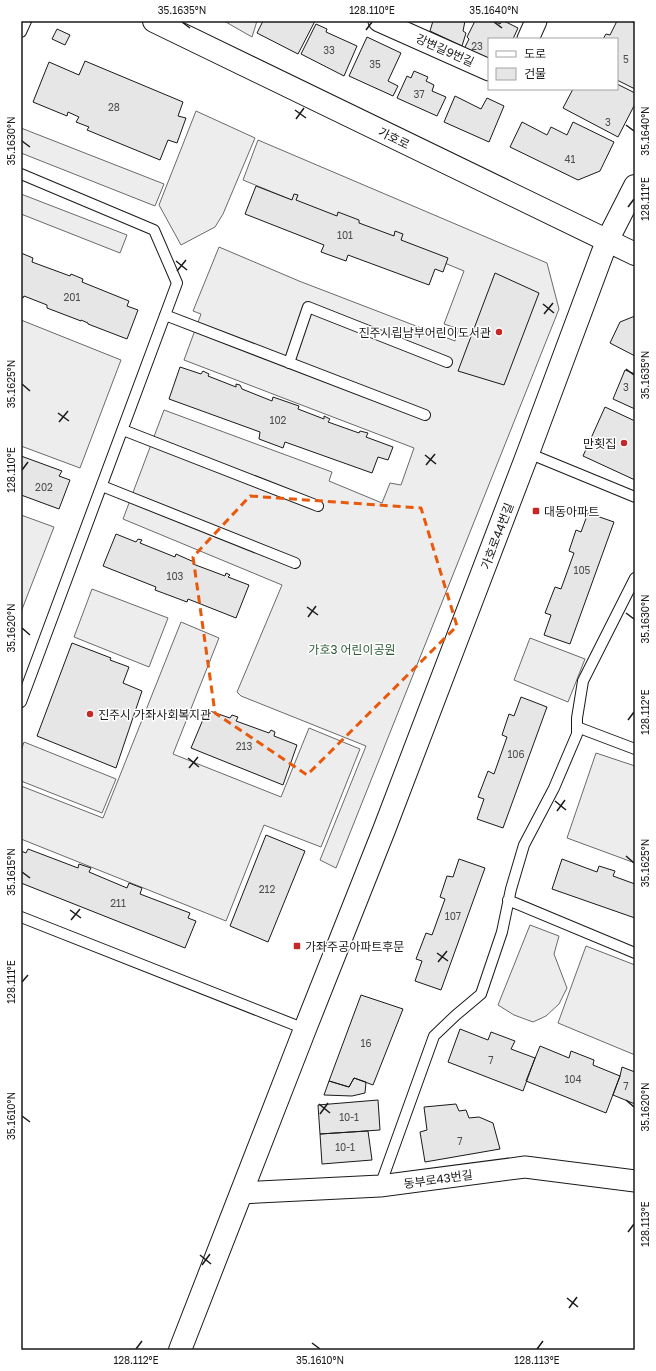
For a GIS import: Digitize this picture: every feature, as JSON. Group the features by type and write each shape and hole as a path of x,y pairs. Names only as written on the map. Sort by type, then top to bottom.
{"street":[{"name":"가호로","path":"154,21 635,254"},
{"name":"강변길9번길","path":"379,21 403,26 488,69"},
{"path":"528,38 536,21"},
{"name":"가호로44번길","path":"305,1029 384,830 528,453 607,240 635,186"},
{"path":"180,1350 305,1029"},
{"name":"동부로43번길","path":"241,1193 380,1186 526,1167 635,1181"}],"lane":[{"path":"21,32 26,21"},
{"path":"21,174 154,230 177,283 21,702"},
{"path":"288,363 308,307 447,362"},
{"path":"165,315 425,415"},
{"path":"123,430 318,506"},
{"path":"528,453 635,498"},
{"path":"102,486 295,563"},
{"path":"380,1186 434,1036 481,994 502,932 508,900 524,845 554,788 577,734 577,718 583,682 635,578"},
{"path":"577,727 635,749"},
{"path":"508,900 635,953"},
{"path":"21,917 305,1029"}],"highlighted area":[{"path":"250,496 421,508 457,626 307,775 215,713 193,557"}],"shaded area":[{"path":"224,21 257,21 252,37"},
{"path":"196,111 255,138 223,214 215,227 181,245 159,205"},
{"path":"21,128 164,184 155,206 21,153"},
{"path":"258,140 547,263 559,309 336,868 320,860 366,746 241,696 237,692 282,585 123,519 164,410 332,472 329,481 382,503 390,483 401,485 414,448 184,360 201,314 193,311 219,247 299,281 455,341 459,329 444,324 464,271 243,180"},
{"path":"21,194 127,235 120,253 21,214"},
{"path":"21,320 121,360 80,468 21,446"},
{"path":"21,515 54,527 21,612"},
{"path":"92,589 168,618 149,667 74,637"},
{"path":"181,622 219,638 173,754 281,797 309,728 360,749 321,847 264,825 226,921 21,839 21,786 103,818"},
{"path":"530,638 585,659 568,702 514,680"},
{"path":"24,742 116,779 102,813 21,781 21,751"},
{"path":"596,753 635,766 635,863 567,838"},
{"path":"530,925 559,936 554,954 567,988 559,1004 546,1016 533,1022 514,1015 498,1005"},
{"path":"586,946 635,965 635,1055 558,1023"}],"building":[{"path":"263,21 315,21 298,54 257,33"},
{"path":"433,21 465,21 463,31 466,33 462,46 430,31"},
{"path":"475,21 494,21 500,24 504,21 518,28 513,38 488,38 488,62 462,53 469,39 467,37"},
{"path":"617,21 631,21 635,23 635,89 618,80 618,38 604,38 606,34 610,35"},
{"path":"316,24 327,29 326,32 357,46 344,76 301,54"},
{"path":"57,29 70,35 65,45 52,39"},
{"path":"367,37 401,53 388,81 398,86 393,96 349,76"},
{"path":"85,61 183,102 178,116 186,118 177,143 168,140 160,160 87,130 89,127 76,122 79,117 68,112 67,116 33,102 49,62 79,75"},
{"path":"414,71 428,77 426,81 434,85 432,91 446,97 437,116 397,98 407,76 411,78"},
{"path":"618,84 635,93 635,104 618,137 563,108 572,90 618,90"},
{"path":"455,96 481,109 487,98 504,106 489,142 444,122"},
{"path":"522,122 547,135 551,127 567,135 573,122 614,142 600,171 578,180 510,147"},
{"path":"256,186 292,200 294,194 298,195 296,200 337,216 338,212 359,220 359,223 394,236 395,231 403,234 401,240 448,258 443,272 435,269 429,285 348,255 346,261 321,252 324,245 245,214"},
{"path":"21,253 33,258 32,262 70,276 71,274 83,279 82,282 129,301 127,306 138,310 127,339 47,308 47,305 24,296 23,298 21,297"},
{"name":"진주시립남부어린이도서관","path":"495,273 539,293 504,385 458,371"},
{"path":"635,316 635,356 610,343 620,322"},
{"path":"180,367 201,374 203,371 209,374 208,376 236,387 236,384 240,385 242,389 272,401 273,397 299,406 298,409 324,419 324,416 330,419 328,422 359,433 360,431 368,433 366,437 393,447 388,460 378,457 372,473 285,442 283,448 259,439 260,432 169,399"},
{"path":"625,370 635,374 635,409 613,399"},
{"path":"605,407 635,421 635,480 583,456"},
{"path":"21,456 62,471 59,476 70,480 59,509 21,495"},
{"path":"588,513 614,522 570,644 544,635 551,615 545,613 555,587 561,589 574,553 569,551 576,530 581,532"},
{"path":"116,534 136,542 138,539 142,540 140,543 175,557 176,554 194,562 193,564 225,576 226,573 230,575 228,577 249,585 236,618 188,599 187,602 155,590 156,587 103,566"},
{"name":"진주시 가좌사회복지관","path":"72,643 111,658 110,660 129,667 123,683 142,691 116,768 37,736"},
{"path":"521,697 547,707 503,828 477,819 484,799 478,797 488,771 494,774 507,737 502,735 509,714 514,716"},
{"path":"207,710 230,718 232,715 238,717 236,721 269,733 271,730 275,732 274,736 297,745 283,785 191,748"},
{"path":"266,835 305,851 268,942 230,926"},
{"path":"28,849 78,868 79,864 91,868 89,872 127,888 129,883 142,888 140,894 190,913 188,918 196,921 185,948 21,883 21,851 26,853"},
{"path":"459,859 485,868 441,990 415,981 422,961 416,959 426,933 432,935 445,899 440,897 447,876 453,877"},
{"path":"562,859 597,872 599,866 615,871 613,876 635,884 635,918 552,889"},
{"path":"361,995 403,1009 373,1085 354,1078 349,1087 329,1081"},
{"path":"460,1029 488,1040 491,1032 515,1041 511,1049 535,1058 523,1091 448,1062"},
{"path":"540,1046 569,1058 571,1051 594,1060 593,1065 620,1076 606,1113 526,1081"},
{"path":"622,1067 635,1072 635,1104 613,1095"},
{"path":"354,1078 366,1082 365,1093 352,1096 324,1095 329,1081 349,1087"},
{"path":"378,1100 380,1130 320,1134 318,1105"},
{"path":"456,1104 459,1111 466,1110 469,1118 479,1117 493,1123 500,1149 425,1162 420,1132 427,1130 424,1107"},
{"path":"368,1131 372,1160 322,1164 320,1134"}],"place":[{"name":"진주시립남부어린이도서관","path":"499,332"},
{"name":"만횟집","path":"624,443"},
{"name":"대동아파트","path":"536,511"},
{"name":"진주시 가좌사회복지관","path":"90,714"},
{"name":"가좌주공아파트후문","path":"297,946"}],"park label":[{"name":"가호3 어린이공원","path":"352,649"}]}
